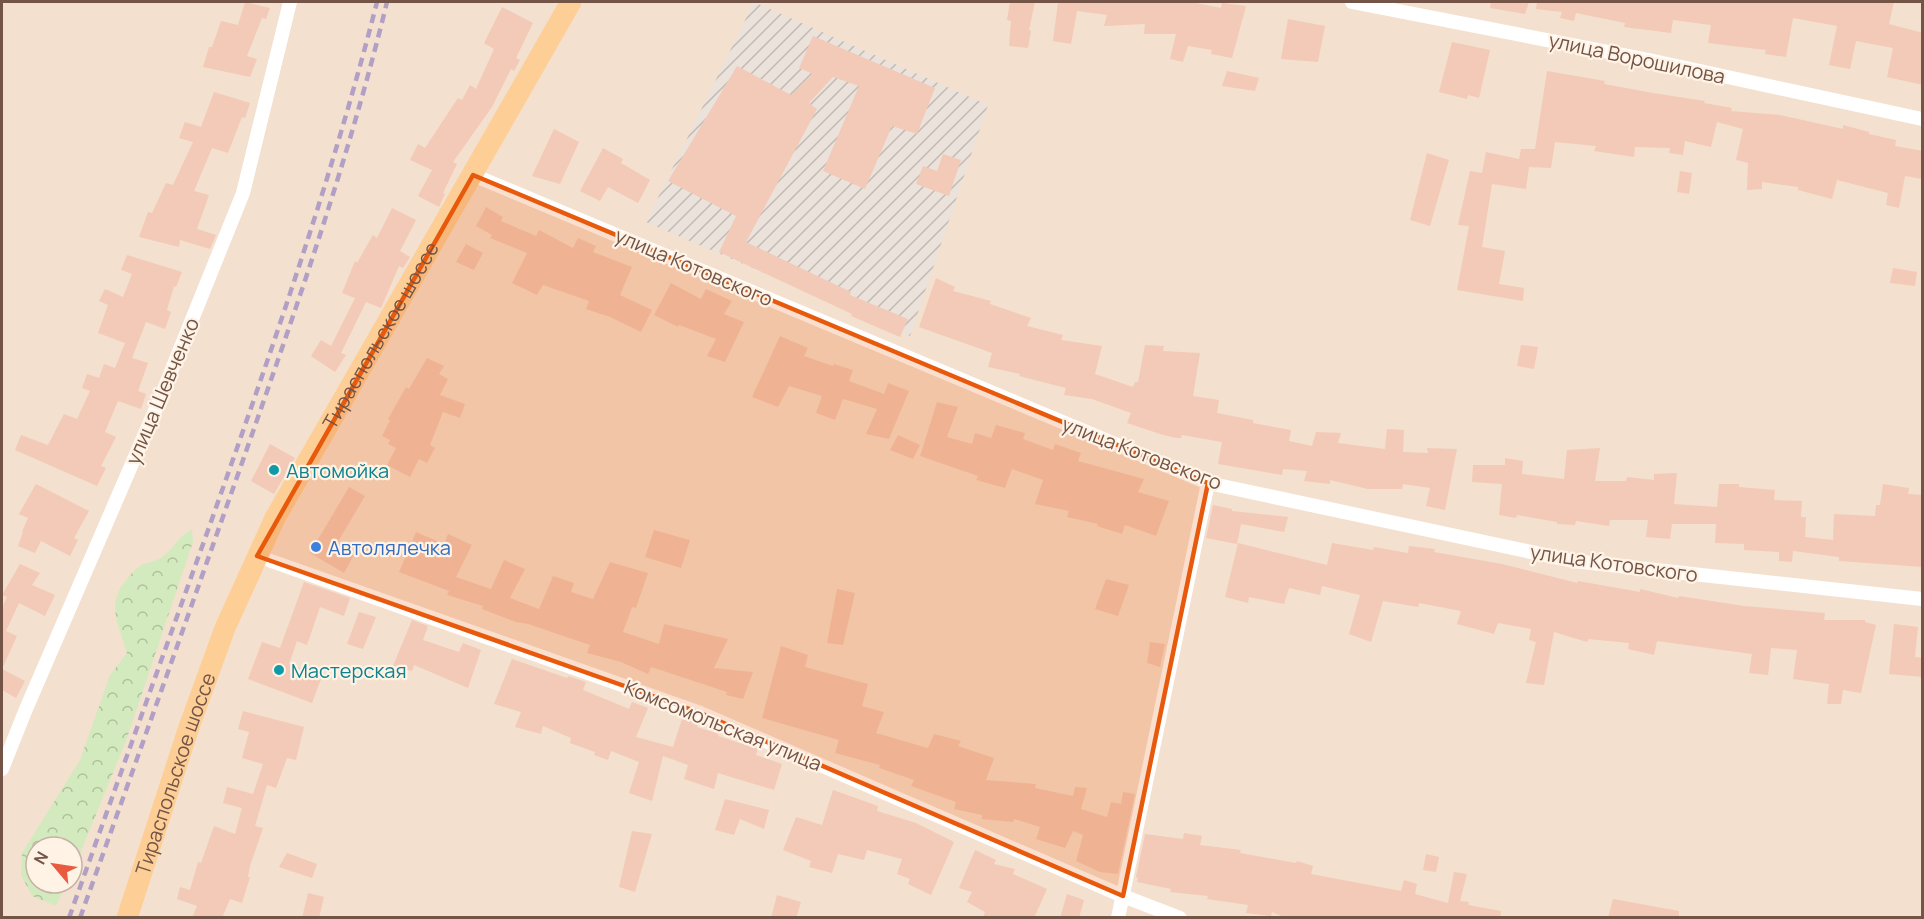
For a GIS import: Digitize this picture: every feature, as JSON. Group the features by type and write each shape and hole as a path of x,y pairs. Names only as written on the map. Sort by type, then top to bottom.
{"main road":[{"name":"Тираспольское шоссе","path":"127,918 189,727 225,628 275,518 571,2"}],"street":[{"name":"улица Шевченко","path":"2,769 30,698 160,399 243,193 290,2"},
{"name":"улица Ворошилова","path":"1352,2 1638,57 1923,119"},
{"name":"улица Котовского","path":"473,175 1208,483 1573,561 1923,599"},
{"path":"1118,918 1208,483"},
{"name":"Комсомольская улица","path":"257,556 698,712 1123,896 1180,918"}],"highlighted area":[{"path":"473,175 1208,483 1123,896 698,712 257,556"}],"shaded area":[{"path":"2,2 1922,2 1922,917 2,918"},
{"path":"754,2 988,105 910,336 646,222"}],"green space":[{"path":"192,529 193,542 126,741 84,844 84,835 33,835 80,760 110,675 127,653 115,606 120,588 136,569 162,557"},
{"path":"24,850 24,881 21,875"},
{"path":"31,895 61,895 56,906"}],"building":[{"path":"245,2 270,8 266,19 262,18 247,56 257,59 250,77 203,67 221,21 238,25"},
{"path":"1010,2 1035,2 1028,48 1009,46 1011,21 1007,20"},
{"path":"1058,2 1191,2 1221,8 1222,3 1246,6 1232,58 1211,54 1212,50 1188,46 1183,62 1170,59 1176,34 1144,34 1145,24 1104,26 1107,15 1077,11 1071,44 1053,41"},
{"path":"1491,2 1529,2 1525,14 1490,8"},
{"path":"1537,2 1894,2 1889,24 1923,33 1923,85 1887,77 1893,48 1856,41 1850,69 1829,65 1837,26 1793,18 1786,57 1765,54 1766,50 1708,43 1711,25 1673,20 1671,33 1624,27 1625,23 1576,13 1574,21 1560,18 1562,12 1536,9"},
{"path":"502,7 533,23 516,58 520,60 514,71 511,69 492,107 453,162 457,164 439,207 418,196 432,170 410,160 418,144 425,148 458,98 462,100 470,85 476,89 494,49 484,43"},
{"path":"1288,19 1325,26 1318,62 1281,59"},
{"path":"813,36 935,88 917,134 892,126 865,189 823,171 859,86 833,77 809,103 817,109 746,242 851,292 850,295 908,319 900,337 851,316 852,314 719,252 736,216 668,181 737,66 791,95 813,74 799,68"},
{"path":"1452,42 1490,50 1479,98 1468,95 1467,99 1439,92"},
{"path":"1227,71 1259,78 1255,91 1222,86"},
{"path":"1547,71 1605,81 1604,84 1705,101 1704,103 1732,108 1731,111 1780,115 1843,129 1843,125 1869,132 1869,134 1896,140 1895,146 1923,151 1923,179 1905,176 1899,208 1886,205 1888,193 1837,180 1832,199 1798,190 1798,187 1762,182 1762,189 1747,190 1748,163 1736,160 1743,129 1717,122 1711,147 1685,141 1683,155 1669,153 1670,148 1635,147 1634,157 1594,151 1596,146 1555,142 1551,168 1529,167 1526,189 1492,184 1482,247 1505,251 1499,284 1524,288 1523,301 1457,290 1469,226 1458,225 1470,171 1482,173 1486,152 1519,159 1521,149 1535,149"},
{"path":"214,92 250,103 228,153 212,148 194,191 209,195 197,229 216,235 210,249 180,240 179,247 139,237 148,212 152,213 166,183 173,185 193,142 179,138 185,122 201,127"},
{"path":"554,129 579,142 560,184 532,176"},
{"path":"603,148 623,159 621,163 650,180 638,203 608,187 600,201 580,191"},
{"path":"1427,153 1449,160 1430,226 1410,220"},
{"path":"943,154 961,160 949,196 916,184 923,166 937,171"},
{"path":"1680,171 1692,173 1689,194 1677,192"},
{"path":"486,207 503,217 501,221 536,236 539,230 573,248 578,238 596,246 593,252 632,267 620,295 652,310 641,332 610,317 586,309 589,301 543,285 537,295 512,283 527,253 490,238 492,235 476,226"},
{"path":"392,208 416,220 400,251 410,257 403,268 399,266 381,308 366,302 341,353 346,355 335,372 311,356 321,340 331,346 355,298 342,293 355,261 357,263 373,235 377,238"},
{"path":"466,244 483,253 474,270 456,262"},
{"path":"127,255 182,272 176,287 174,286 167,310 171,312 165,329 146,322 132,358 148,363 138,391 146,394 141,409 118,401 105,432 116,437 101,466 106,468 97,486 15,450 21,435 48,445 64,414 77,419 90,391 82,388 87,374 99,378 104,364 115,368 125,343 98,333 108,305 99,301 105,289 123,297 132,274 121,270"},
{"path":"1893,268 1917,272 1915,286 1890,283"},
{"path":"936,278 955,287 953,291 991,301 990,304 1031,318 1027,326 1063,335 1061,340 1102,346 1095,374 1133,387 1135,382 1138,382 1145,345 1164,346 1163,351 1200,353 1193,396 1219,400 1217,413 1291,430 1289,441 1312,446 1316,432 1341,433 1338,443 1385,449 1387,429 1404,430 1403,452 1428,453 1427,448 1457,449 1445,510 1426,506 1430,488 1403,484 1402,489 1368,489 1330,480 1330,484 1304,481 1307,471 1283,469 1282,475 1218,464 1222,442 1182,435 1181,438 1176,438 1160,434 1127,423 1131,413 1092,399 1064,395 1066,388 988,367 992,353 919,327"},
{"path":"671,283 701,299 706,289 732,301 724,314 744,322 725,362 707,356 716,339 679,325 678,327 654,315"},
{"path":"780,336 808,348 804,356 853,370 849,381 884,394 888,383 909,391 889,439 866,434 877,409 843,399 835,420 816,413 822,396 789,386 778,407 752,397"},
{"path":"1521,345 1538,347 1534,369 1517,366"},
{"path":"427,358 444,366 439,374 448,379 440,395 465,404 460,418 443,412 430,445 435,448 427,463 419,459 410,477 387,465 396,448 388,444 390,440 382,436 390,420 388,419 406,387 409,389"},
{"path":"937,402 958,407 947,437 972,444 975,433 991,438 996,425 1025,433 1023,439 1053,450 1055,444 1081,453 1078,461 1144,479 1138,492 1169,501 1156,536 1125,525 1122,534 1097,526 1098,524 1067,517 1069,511 1035,504 1043,480 1012,469 1005,488 976,480 978,476 920,456"},
{"path":"898,435 920,445 913,459 890,450"},
{"name":"Автомойка","path":"270,444 295,458 274,494 251,481"},
{"path":"1600,448 1595,481 1626,481 1627,477 1654,480 1654,474 1677,473 1674,504 1717,507 1719,484 1739,484 1739,487 1775,490 1774,500 1802,501 1801,517 1806,517 1805,537 1833,540 1834,514 1875,516 1876,505 1880,505 1883,484 1909,488 1908,494 1923,495 1923,567 1839,561 1839,557 1793,551 1792,562 1779,561 1779,552 1744,550 1744,544 1715,543 1716,524 1672,524 1670,539 1646,537 1648,520 1610,520 1609,526 1576,521 1575,525 1557,524 1557,522 1517,515 1516,518 1499,515 1502,484 1472,482 1473,465 1505,465 1505,458 1523,461 1522,474 1564,479 1567,450"},
{"path":"36,484 89,511 74,538 78,540 70,556 41,541 35,553 18,546 28,518 19,514"},
{"path":"349,487 365,496 336,545 354,555 344,573 310,553"},
{"path":"1213,505 1232,509 1232,511 1288,517 1284,532 1241,524 1237,544 1206,538"},
{"path":"654,530 690,540 681,568 645,557"},
{"path":"416,532 444,544 448,534 472,545 456,577 491,589 504,560 525,569 510,598 539,609 553,576 574,583 571,592 593,599 610,562 648,573 636,608 632,607 623,632 659,644 664,624 728,639 714,668 753,672 743,699 726,695 727,692 651,667 648,674 621,662 587,653 590,645 516,622 482,609 483,606 447,595 449,591 399,572"},
{"path":"1238,543 1327,565 1332,543 1408,553 1409,546 1435,549 1434,552 1502,564 1577,583 1578,581 1640,592 1640,589 1678,598 1679,596 1744,606 1825,613 1824,620 1865,620 1865,622 1876,625 1861,693 1843,690 1841,704 1827,704 1829,684 1793,679 1797,650 1771,648 1768,675 1749,673 1752,654 1657,641 1654,655 1628,649 1629,643 1588,639 1587,642 1554,632 1544,685 1526,683 1536,642 1529,640 1531,629 1498,623 1494,634 1457,624 1461,611 1419,603 1418,607 1383,601 1371,642 1349,634 1360,595 1322,586 1320,595 1289,588 1284,604 1249,597 1248,603 1225,597"},
{"path":"20,564 40,573 32,585 55,595 45,616 19,603 6,631 17,636 2,669 2,608 7,597 2,595"},
{"path":"1106,579 1129,585 1118,616 1095,609"},
{"path":"304,582 350,598 344,616 320,607 307,645 297,641 289,664 322,676 312,703 248,679 262,642 280,648"},
{"path":"837,589 855,593 843,645 827,643"},
{"path":"359,612 376,617 363,649 347,644"},
{"path":"412,620 428,626 423,640 459,652 463,643 481,650 468,688 414,665 412,671 393,666"},
{"path":"1894,624 1918,627 1915,657 1923,658 1923,677 1889,674"},
{"path":"1150,642 1165,644 1160,667 1147,663"},
{"path":"781,646 808,655 805,667 868,684 862,706 884,712 876,733 928,748 934,734 961,741 958,746 994,758 986,780 1036,784 1035,788 1073,796 1075,787 1087,788 1081,809 1107,817 1111,802 1121,804 1123,792 1135,794 1118,874 1100,872 1076,861 1083,835 1073,831 1065,848 1036,839 1040,827 1014,819 1013,822 982,819 982,815 954,809 956,802 911,786 914,780 879,768 880,765 835,753 839,740 762,718"},
{"path":"512,659 567,678 568,676 586,682 583,690 629,709 632,702 648,708 636,737 673,747 683,716 699,722 697,727 758,749 756,755 782,764 774,790 718,773 714,789 684,779 688,765 663,756 652,801 629,793 639,762 611,751 608,760 594,755 595,752 570,743 571,738 543,726 541,734 515,727 521,712 494,704"},
{"path":"2,669 25,681 16,698 2,690"},
{"path":"243,711 304,727 296,760 287,758 276,788 267,785 255,826 263,828 250,866 248,877 250,877 242,903 230,899 222,918 192,918 197,906 177,899 180,887 190,890 198,862 201,863 214,826 235,834 242,808 223,803 227,787 253,794 263,764 242,758 249,732 238,729"},
{"path":"833,790 878,806 877,811 916,823 954,842 931,895 908,884 910,879 897,874 902,859 867,850 864,860 838,854 832,873 809,867 811,861 783,850 796,817 822,825"},
{"path":"725,799 769,810 764,829 740,819 734,835 715,830"},
{"path":"632,831 652,834 635,892 619,887"},
{"path":"1184,833 1202,836 1200,845 1241,850 1240,853 1296,863 1297,861 1313,866 1311,874 1401,891 1404,880 1417,884 1415,894 1448,903 1454,872 1467,874 1460,901 1469,902 1468,905 1501,911 1500,918 1286,918 1272,912 1271,916 1246,913 1248,905 1207,899 1208,896 1170,892 1171,889 1137,882 1136,877 1145,834 1183,839"},
{"path":"975,850 996,860 994,864 1015,869 1013,874 1047,889 1034,918 983,918 985,912 967,902 972,892 959,888"},
{"path":"287,853 317,864 312,878 279,867"},
{"path":"1426,854 1439,857 1436,872 1423,870"},
{"path":"308,893 324,897 319,918 302,918"},
{"path":"1067,894 1084,900 1079,918 1060,918"},
{"path":"777,895 801,902 796,918 771,918"},
{"path":"1613,899 1679,911 1679,918 1608,918"}],"railway":[{"path":"69,918 276,336 340,136 377,2"},
{"path":"80,918 302,290 339,176 387,2"}],"place":[{"name":"Автомойка","path":"274,470"},
{"name":"Автолялечка","path":"316,547"},
{"name":"Мастерская","path":"279,670"}]}
